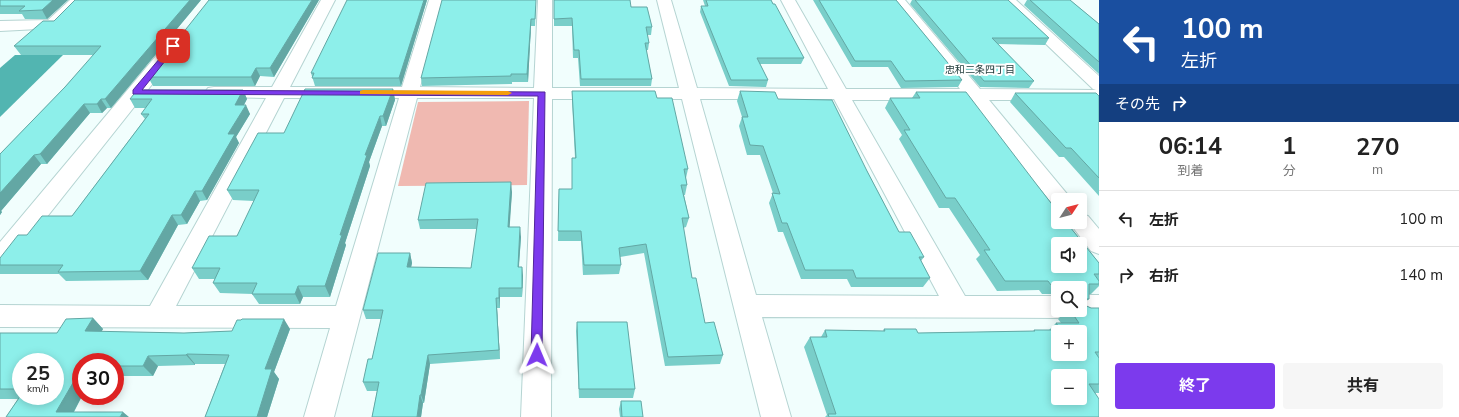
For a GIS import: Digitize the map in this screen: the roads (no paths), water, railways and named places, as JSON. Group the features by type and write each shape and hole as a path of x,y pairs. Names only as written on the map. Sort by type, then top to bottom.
{"street":[{"path":"0,26 52,25 79,0"},
{"path":"158,315 328,0"},
{"path":"319,417 436,0"},
{"path":"536,417 545,0"},
{"path":"664,0 776,417"},
{"path":"788,0 958,307"},
{"path":"897,0 1055,193"},
{"path":"1007,0 1099,86"},
{"path":"0,259 176,43"},
{"path":"136,92 160,92"},
{"path":"199,92 1099,95"},
{"path":"1086,229 1099,245"},
{"path":"745,306 1051,306"},
{"path":"1087,306 1099,306"},
{"path":"0,316 158,315 346,317"}],"water":[{"path":"15,55 63,55 0,117 0,68"}],"district":[{"name":"忠和二条四丁目","path":"980,70"}]}
